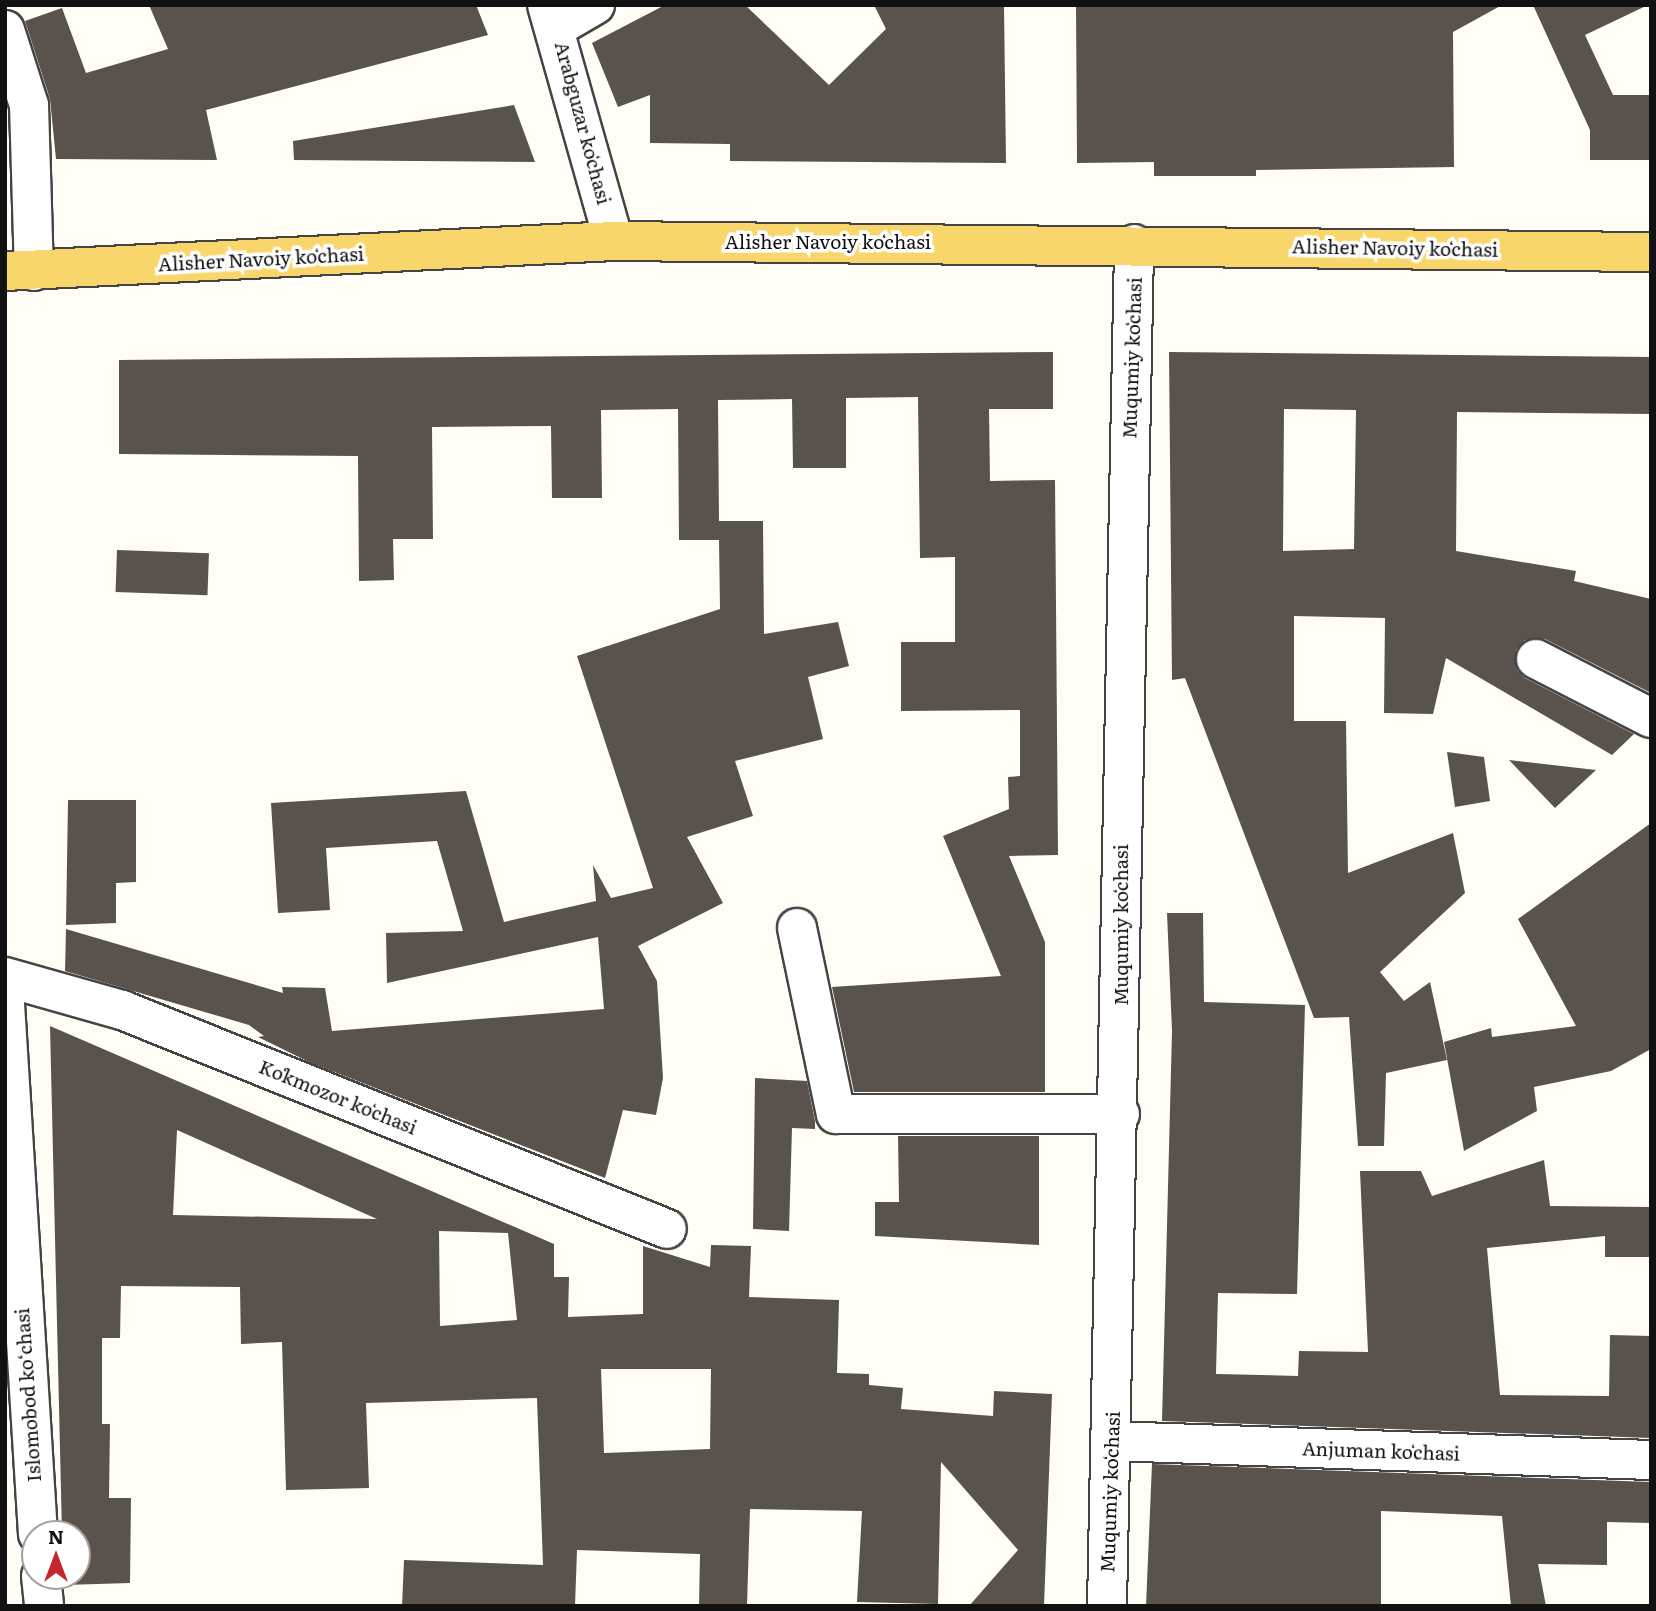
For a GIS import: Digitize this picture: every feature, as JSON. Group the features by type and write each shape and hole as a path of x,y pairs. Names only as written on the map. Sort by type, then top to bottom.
{"main road":[{"name":"Alisher Navoiy koʻchasi","path":"20,271 614,241 1134,244 1651,252"}],"street":[{"path":"552,16 595,5"},
{"name":"Arabguzar koʻchasi","path":"552,16 614,241"},
{"path":"5,30 29,105 20,271"},
{"name":"Muqumiy koʻchasi","path":"1107,1606 1119,1114 1123,617 1134,244"},
{"path":"1536,659 1651,718"},
{"path":"797,928 836,1114 1119,1114"},
{"name":"Koʻkmozor koʻchasi","path":"5,977 122,1010 667,1229"},
{"name":"Islomobod ko‘chasi","path":"5,1004 18,1450 35,1520"},
{"name":"Anjuman koʻchasi","path":"1112,1441 1651,1460"}],"building":[{"path":"149,5 476,5 488,35 206,110 217,160 56,159 50,99 25,21 62,8 86,73 168,49"},
{"path":"665,5 745,5 829,85 886,29 874,5 1004,5 1006,163 730,161 730,144 650,143 650,95 618,107 592,43"},
{"path":"1076,5 1502,5 1453,32 1454,167 1256,170 1256,176 1154,176 1154,162 1077,163"},
{"path":"1533,5 1648,5 1585,35 1613,95 1651,95 1651,160 1590,160 1590,130"},
{"path":"514,105 535,162 294,160 293,141"},
{"path":"1053,352 1053,409 989,409 990,481 1055,480 1058,855 1009,856 1045,942 1045,1092 854,1092 832,987 1001,976 943,836 1009,809 1008,777 1020,776 1020,710 901,711 901,642 955,642 955,557 920,558 918,397 846,398 846,468 793,468 792,399 718,400 719,521 763,521 764,634 838,622 849,666 808,677 823,739 735,761 753,816 687,837 723,903 638,946 657,981 663,1078 656,1115 623,1110 605,1178 309,1062 258,1037 264,1036 249,1025 65,971 66,929 283,993 282,987 325,988 332,1031 604,1009 598,937 387,983 386,933 463,931 437,841 326,848 330,910 278,913 271,803 466,791 504,922 596,901 593,865 611,898 653,888 577,656 720,609 719,540 679,540 678,409 601,410 602,498 552,498 551,426 432,427 433,539 393,539 394,580 359,581 358,456 119,454 119,360"},
{"path":"1169,352 1651,357 1651,414 1457,412 1456,551 1576,571 1574,581 1651,599 1651,693 1545,639 1525,640 1516,650 1517,670 1525,678 1634,734 1612,755 1446,658 1433,714 1384,713 1385,618 1294,616 1294,721 1346,721 1348,873 1453,833 1465,893 1380,972 1404,1001 1430,982 1447,1060 1386,1073 1384,1146 1358,1146 1349,1017 1314,1018 1185,678 1172,680","holes":["1284,409 1356,410 1354,549 1283,551"]},
{"path":"117,550 209,553 207,595 116,592"},
{"path":"1447,752 1484,757 1490,801 1455,807"},
{"path":"1509,760 1596,770 1555,808"},
{"path":"68,800 136,800 136,882 116,883 116,923 66,925"},
{"path":"1651,823 1651,1049 1611,1071 1534,1087 1537,1111 1464,1151 1444,1042 1491,1028 1492,1037 1576,1026 1518,919"},
{"path":"1167,913 1203,913 1204,1002 1305,1005 1297,1294 1218,1293 1216,1374 1298,1376 1299,1351 1368,1352 1360,1171 1421,1171 1432,1196 1544,1160 1550,1206 1651,1207 1651,1257 1605,1257 1605,1236 1487,1248 1500,1395 1609,1396 1610,1335 1651,1336 1651,1438 1162,1421 1172,1031"},
{"path":"50,1026 554,1244 554,1277 569,1277 568,1317 643,1314 643,1246 710,1267 711,1245 751,1246 749,1297 839,1300 837,1373 869,1374 869,1385 903,1388 901,1409 993,1416 994,1391 1052,1394 1044,1606 969,1606 1018,1550 941,1462 938,1604 857,1602 862,1511 750,1509 747,1606 699,1606 700,1554 577,1550 575,1606 402,1606 404,1560 543,1565 537,1398 366,1403 369,1488 286,1490 282,1342 241,1344 240,1287 121,1286 120,1338 102,1338 102,1424 110,1424 109,1498 131,1498 130,1583 91,1584 91,1520 62,1520","holes":["177,1130 377,1219 173,1215","439,1231 508,1233 517,1320 440,1326","601,1369 711,1369 710,1449 604,1453"]},
{"path":"755,1078 807,1081 815,1129 792,1128 789,1231 753,1229"},
{"path":"898,1136 1039,1136 1039,1245 875,1236 875,1202 899,1202"},
{"path":"1152,1464 1651,1482 1651,1523 1607,1522 1607,1565 1538,1564 1546,1606 1511,1606 1502,1516 1381,1511 1381,1606 1146,1606"}]}
